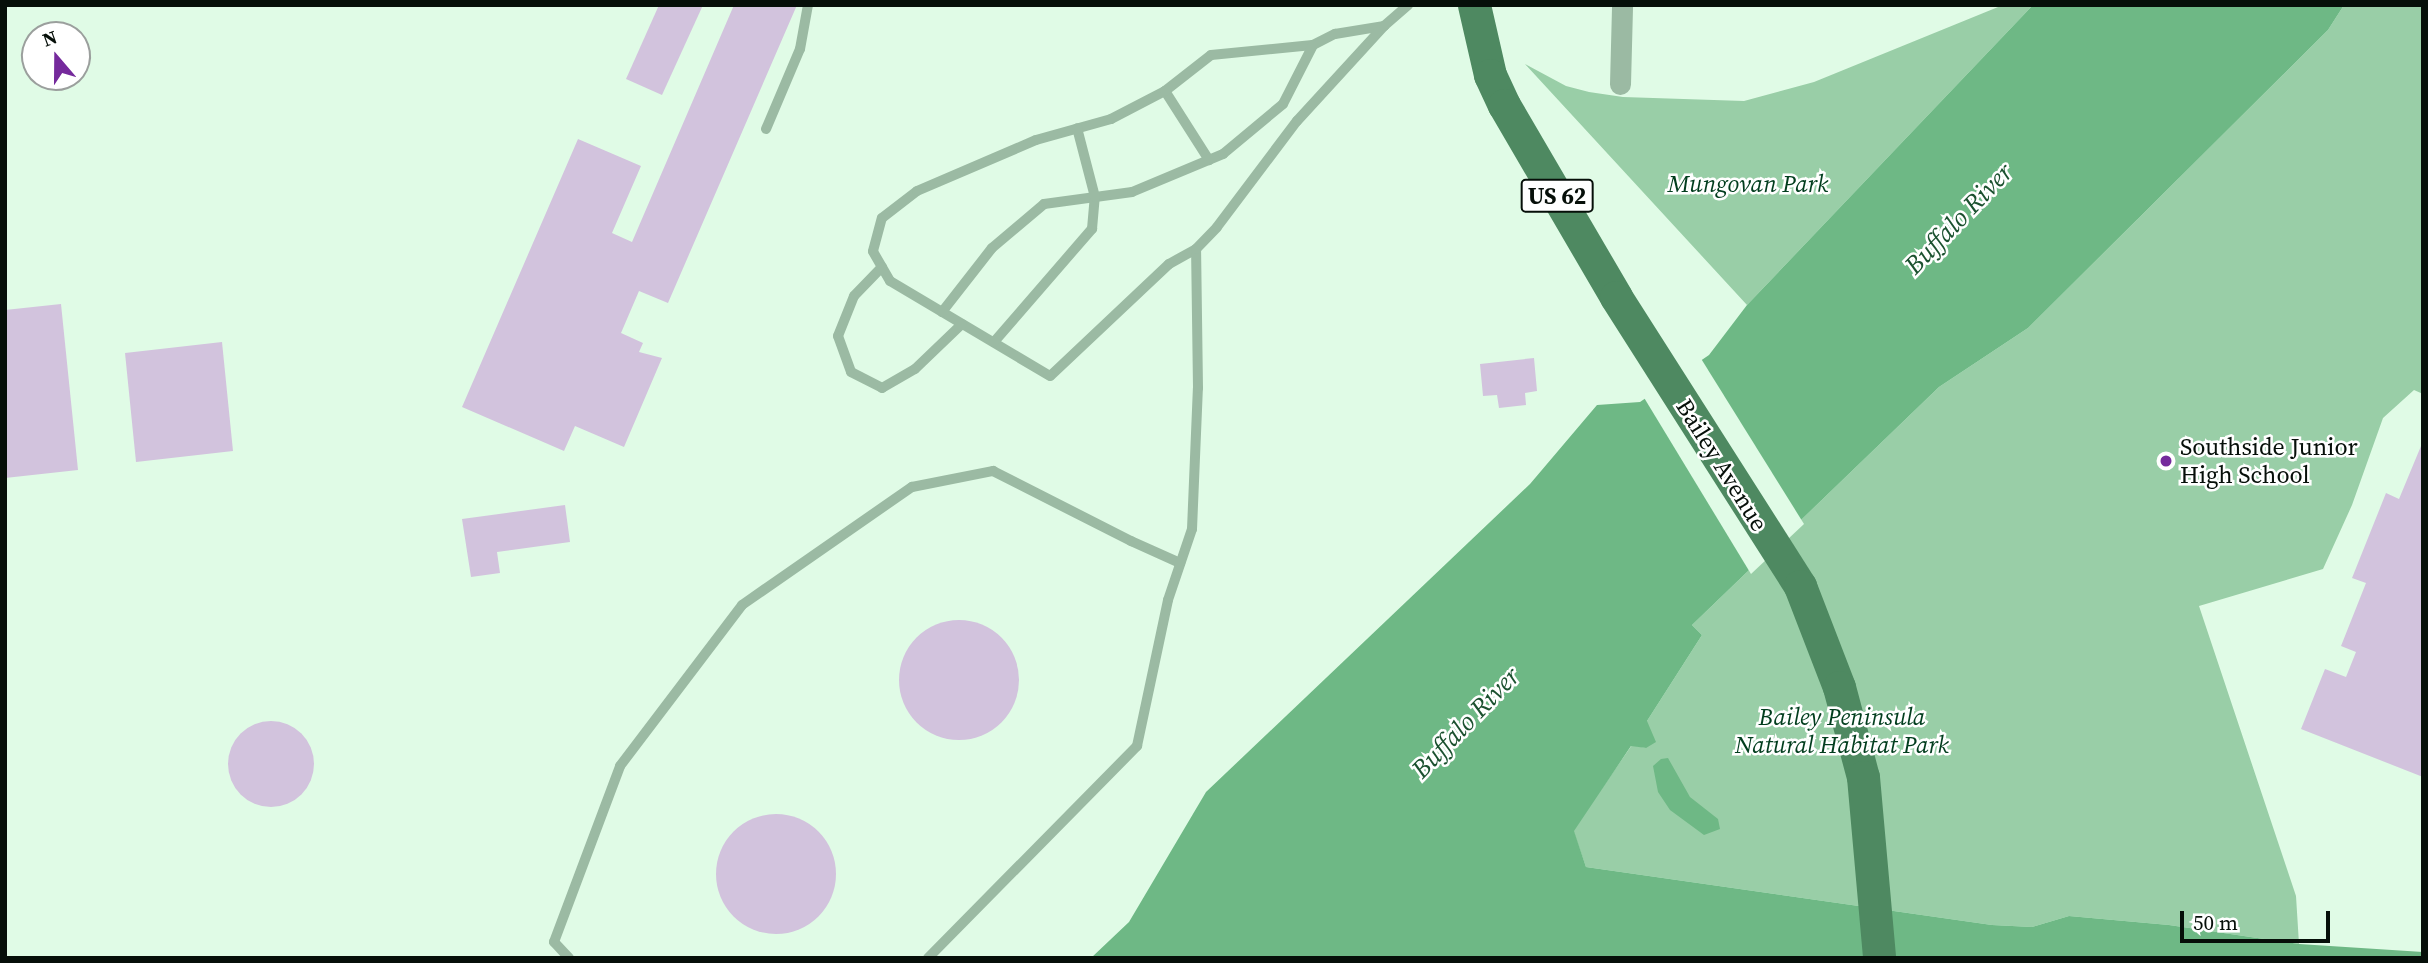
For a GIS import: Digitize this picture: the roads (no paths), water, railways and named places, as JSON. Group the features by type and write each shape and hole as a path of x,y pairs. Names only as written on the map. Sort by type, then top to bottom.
{"main road":[{"name":"Bailey Avenue","path":"1474,5 1490,75 1504,105 1665,375 1800,586 1839,687 1863,777 1879,958"}],"street":[{"path":"1620,84 1622,5"}],"lane":[{"path":"766,129 800,49 808,5"},
{"path":"1384,26 1335,34 1313,45 1211,55 1165,91 1111,119 1036,140 917,191 882,218 873,251 890,281 1050,376 1169,264 1196,249 1217,228 1297,121 1384,26 1408,5"},
{"path":"942,312 992,248 1044,204 1132,192 1223,154 1283,104 1313,45"},
{"path":"1165,91 1209,160"},
{"path":"994,342 1093,229 1095,197 1077,128"},
{"path":"928,958 1137,746 1168,600 1192,528 1198,387 1196,249"},
{"path":"882,267 854,296 838,336 851,372 882,388 915,369 962,324"},
{"path":"569,958 554,942 620,766 742,605 912,487 993,471 1131,541 1181,563"}],"water":[{"name":"Buffalo River","path":"2033,5 2344,5 2328,30 2028,328 1939,387 1692,625 1702,635 1647,721 1656,742 1646,748 1631,746 1574,831 1586,867 1992,925 2032,927 2069,916 2169,925 2299,944 2423,952 2423,958 1091,958 1129,922 1206,792 1530,484 1597,405 1640,402 1709,355 1747,305"},
{"path":"1668,758 1690,797 1718,819 1720,829 1704,835 1670,810 1658,792 1653,766 1661,759"}],"place":[{"name":"Southside Junior High School","path":"2166,461"}],"park label":[{"name":"Mungovan Park","path":"1748,184"},
{"name":"Bailey Peninsula Natural Habitat Park","path":"1842,731"}]}
